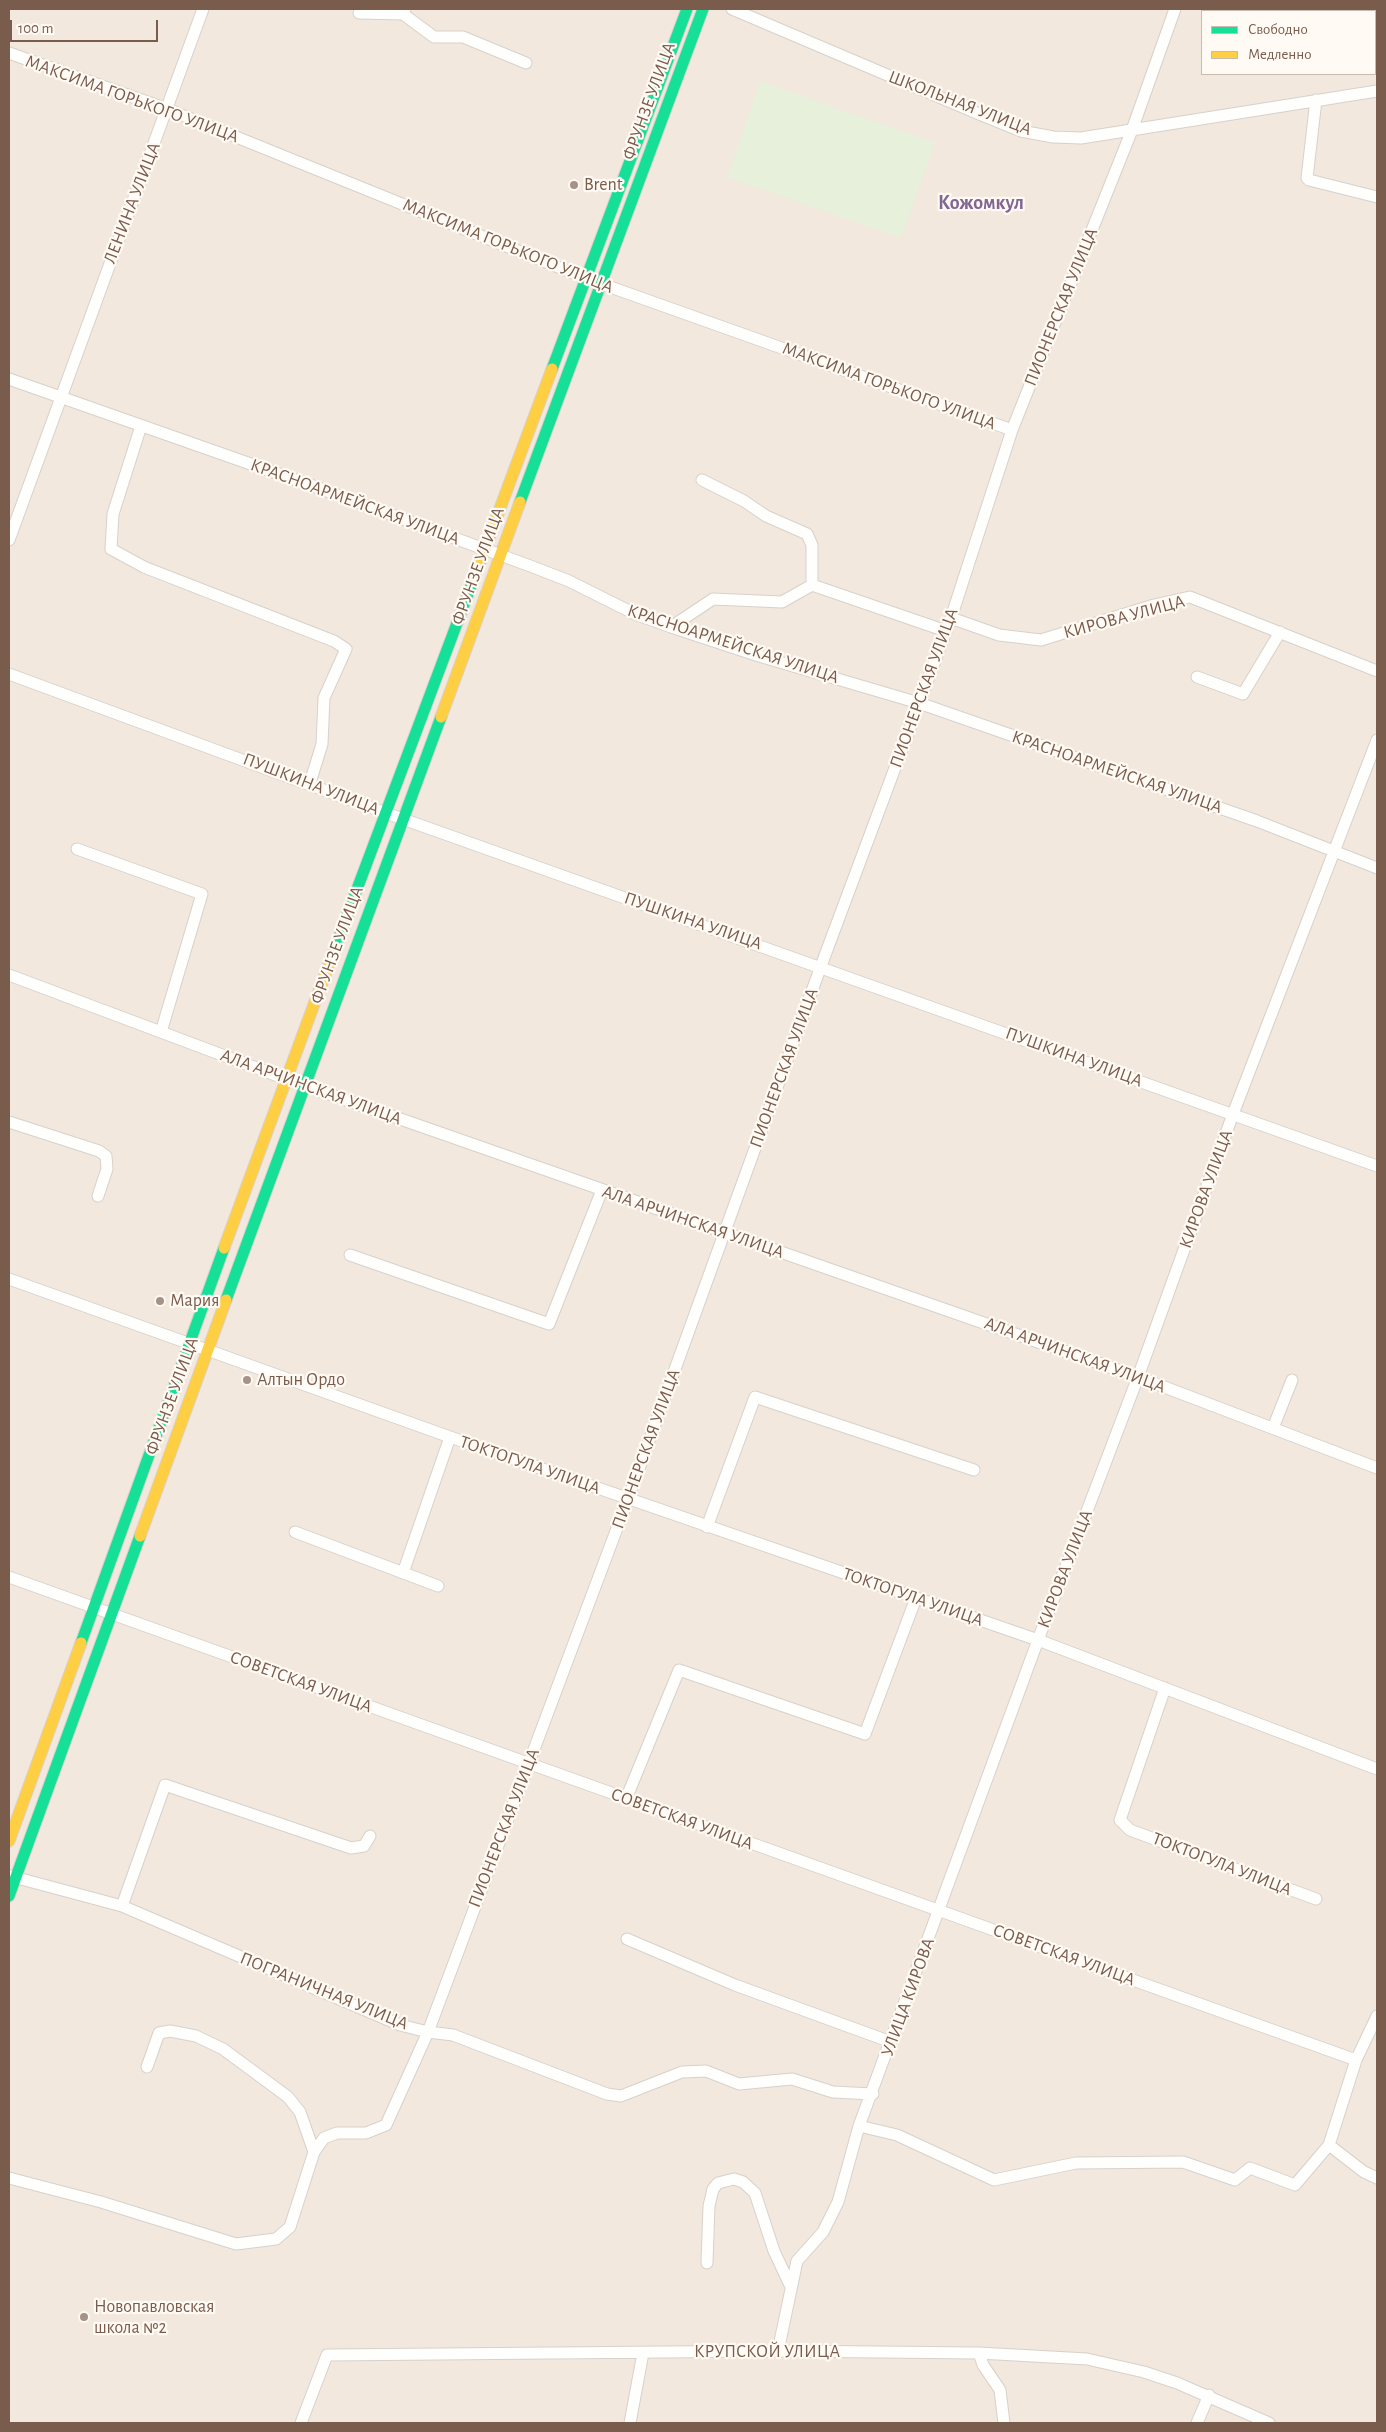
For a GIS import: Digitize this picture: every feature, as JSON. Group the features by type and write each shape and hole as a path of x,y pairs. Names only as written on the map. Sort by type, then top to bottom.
{"main road":[{"name":"ФРУНЗЕ УЛИЦА","path":"9,1841 286,1079 687,9"},
{"name":"ФРУНЗЕ УЛИЦА","path":"9,1896 12,1876 111,1614 304,1085 702,9"}],"street":[{"name":"ЛЕНИНА УЛИЦА","path":"60,397 167,109 202,9"},
{"name":"ШКОЛЬНАЯ УЛИЦА","path":"732,9 1021,131 1053,137 1082,138 1377,92"},
{"name":"ПИОНЕРСКАЯ УЛИЦА","path":"314,2152 324,2138 337,2134 366,2133 386,2125 428,2032 628,1499 726,1233 821,966 951,618 1012,430 1132,130 1175,9"},
{"path":"359,13 404,11 434,37 463,37 526,63"},
{"name":"МАКСИМА ГОРЬКОГО УЛИЦА","path":"9,53 167,109 600,284 1012,430"},
{"path":"1316,100 1307,178 1377,197"},
{"name":"КРАСНОАРМЕЙСКАЯ УЛИЦА","path":"9,379 316,487 569,581 634,614 758,656 919,703 1248,817 1377,868"},
{"path":"9,540 60,397"},
{"path":"141,426 113,514 111,549 144,567 334,641 346,649 324,698 322,744 310,783"},
{"path":"702,480 744,501 766,516 807,534 812,545 812,585"},
{"path":"671,627 713,599 782,602 812,585 946,631"},
{"name":"КИРОВА УЛИЦА","path":"951,618 1000,635 1041,640 1154,605 1190,597 1377,671"},
{"path":"1197,677 1243,694 1280,632"},
{"name":"ПУШКИНА УЛИЦА","path":"9,674 310,783 386,813 821,966 1377,1166"},
{"name":"КИРОВА УЛИЦА","path":"1038,1640 1138,1377 1233,1114 1377,740"},
{"path":"77,849 202,894 161,1032"},
{"name":"АЛА АРЧИНСКАЯ УЛИЦА","path":"9,975 286,1079 1138,1377 1377,1468"},
{"path":"9,1122 99,1151 106,1156 107,1169 98,1196"},
{"path":"350,1255 549,1324 602,1190"},
{"name":"ТОКТОГУЛА УЛИЦА","path":"9,1279 450,1437 1038,1640 1377,1769"},
{"path":"1272,1428 1292,1380"},
{"path":"707,1526 755,1397 974,1470"},
{"path":"403,1573 450,1437"},
{"path":"295,1532 438,1586"},
{"name":"СОВЕТСКАЯ УЛИЦА","path":"9,1578 1356,2060"},
{"path":"626,1799 678,1670 864,1734 916,1598"},
{"name":"УЛИЦА КИРОВА","path":"778,2351 790,2285 797,2261 823,2232 838,2202 859,2126 1038,1640"},
{"name":"ТОКТОГУЛА УЛИЦА","path":"1165,1688 1120,1820 1130,1830 1316,1899"},
{"path":"122,1906 165,1785 351,1848 364,1846 370,1836"},
{"name":"ПОГРАНИЧНАЯ УЛИЦА","path":"12,1876 122,1906 400,2025 428,2032 454,2035 607,2094 621,2096 682,2072 706,2071 739,2084 792,2080 833,2092 872,2094"},
{"path":"627,1939 735,1985 891,2042"},
{"path":"859,2126 898,2136 994,2180 1076,2163 1183,2162 1235,2180 1250,2168 1295,2185 1329,2145 1356,2060 1377,2016"},
{"path":"9,2178 101,2202 236,2244 276,2239 290,2227 314,2152 300,2112 288,2097 222,2049 196,2036 170,2031 159,2033 147,2067"},
{"path":"1329,2145 1364,2172 1377,2178"},
{"path":"707,2263 710,2206 713,2189 718,2183 734,2179 743,2182 755,2193 774,2252 790,2285"},
{"name":"КРУПСКОЙ УЛИЦА","path":"301,2423 327,2355 778,2351 980,2353 1087,2359 1144,2372 1209,2395 1269,2423"},
{"path":"630,2423 643,2353"},
{"path":"980,2353 983,2365 1000,2390 1004,2423"},
{"path":"1197,2423 1209,2395"}],"shaded area":[{"name":"Кожомкул","path":"9,9 1377,9 1377,2423 9,2423"}],"green space":[{"path":"760,81 935,143 901,238 727,177"}],"traffic: fast":[{"path":"552,369 687,9"},
{"path":"520,502 703,9"},
{"path":"330,961 480,562"},
{"path":"226,1300 441,717"},
{"path":"81,1643 224,1248"},
{"path":"9,1896 140,1536"}],"traffic: slow":[{"path":"480,562 552,369"},
{"path":"441,717 520,502"},
{"path":"224,1248 330,961"},
{"path":"140,1536 226,1300"},
{"path":"9,1841 81,1643"}],"place":[{"name":"Brent","path":"574,185"},
{"name":"Мария","path":"160,1301"},
{"name":"Алтын Ордо","path":"247,1380"},
{"name":"Новопавловская школа №2","path":"84,2317"}],"district":[{"name":"Кожомкул","path":"981,203"}]}
